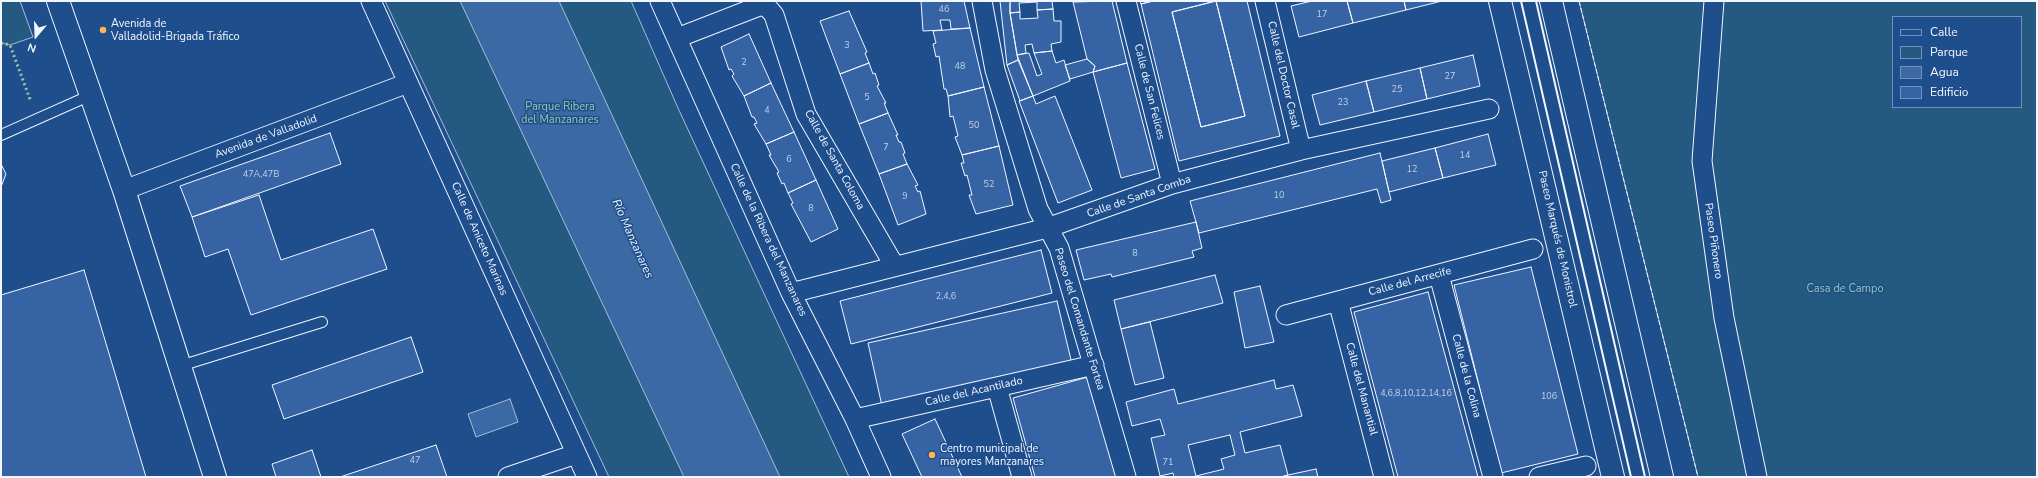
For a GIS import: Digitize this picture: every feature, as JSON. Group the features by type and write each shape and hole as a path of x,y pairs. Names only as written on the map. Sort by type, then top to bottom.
{"main road":[{"path":"58,1 124,190 215,477"},
{"name":"Paseo Marqués de Monistrol","path":"1500,1 1613,477"},
{"path":"1551,1 1662,477"}],"street":[{"name":"Calle de Aniceto Marinas","path":"371,1 587,477"},
{"name":"Calle de la Ribera del Manzanares","path":"660,1 791,293 855,419 882,477"},
{"name":"Paseo del Comandante Fortea","path":"982,1 995,70 1038,209 1046,228 1058,248 1094,365 1126,477"},
{"name":"Calle de San Felices","path":"1126,1 1172,184"},
{"name":"Calle del Doctor Casal","path":"1266,1 1301,150"},
{"name":"Paseo Piñonero","path":"1714,1 1702,161 1724,318 1757,477"},
{"name":"Calle de Santa Coloma","path":"677,38 762,5 769,9 774,15 806,114 894,265"},
{"name":"Avenida de Valladolid","path":"124,190 408,84"},
{"name":"Calle de Santa Comba","path":"791,293 894,265 1046,228 1172,184 1301,150 1489,109"},
{"name":"Calle del Arrecife","path":"1286,315 1533,249"},
{"name":"Calle de la Colina","path":"1439,275 1493,477"},
{"name":"Calle del Manantial","path":"1338,301 1384,477"},
{"name":"Calle del Acantilado","path":"855,419 1094,365"},
{"path":"997,387 1022,477"},
{"path":"508,477 576,454"},
{"path":"1539,477 1586,466"}],"lane":[{"path":"1,136 91,95"},
{"path":"180,366 322,322"}],"green space":[{"path":"1,1 20,1 33,37 10,45 1,43"},
{"name":"Parque Ribera del Manzanares","path":"385,1 631,1 678,108 849,477 609,477"},
{"name":"Casa de Campo","path":"1579,1 2037,1 2037,477 1698,477"}],"water":[{"name":"Río Manzanares","path":"460,1 559,1 780,477 684,477"},
{"path":"510,399 518,422 476,437 468,414"}],"building":[{"path":"921,1 964,1 970,28 951,29 950,20 940,20 942,30 923,31"},
{"path":"1000,1 1011,1 1010,13 1018,60 1007,65"},
{"path":"1011,1 1052,1 1053,9 1037,10 1037,2 1019,3 1020,12 1010,13"},
{"path":"1112,1 1127,63 1093,72 1095,66 1087,59 1073,2"},
{"path":"1140,1 1153,1 1141,4"},
{"path":"1153,1 1216,1 1247,1 1280,136 1179,161 1141,4","holes":["1216,1 1245,116 1201,127 1172,12"]},
{"path":"1216,1 1245,116 1201,127 1172,12"},
{"path":"1312,1 1347,1 1353,23 1299,37 1291,6"},
{"path":"1347,1 1404,1 1406,10 1353,23"},
{"path":"1404,1 1442,1 1406,10"},
{"path":"1053,9 1054,21 1061,21 1061,42 1051,44 1052,51 1034,53 1032,44 1025,45 1026,53 1017,55 1010,13 1020,12 1020,19 1038,18 1037,10"},
{"path":"849,11 867,52 865,53 869,63 840,74 820,21"},
{"path":"970,28 984,87 948,96 946,89 944,89 939,56 936,57 933,44 936,43 933,31"},
{"path":"749,34 771,83 744,96 732,76 734,74 731,69 729,70 721,47"},
{"path":"1052,51 1056,63 1064,60 1070,81 1033,96 1017,55 1029,53 1037,76 1042,74 1034,53"},
{"path":"1473,55 1480,86 1427,99 1420,68"},
{"path":"1087,59 1095,66 1093,72 1070,79 1065,65"},
{"path":"1018,60 1033,96 1020,101 1007,65"},
{"path":"869,63 873,74 875,73 879,85 877,86 886,103 884,103 888,113 859,124 840,74"},
{"path":"1127,63 1155,169 1121,178 1093,72"},
{"path":"1420,68 1427,99 1374,112 1366,81"},
{"path":"1366,81 1374,112 1320,125 1312,95"},
{"path":"771,83 794,132 766,144 754,124 757,123 754,117 752,117 744,96"},
{"path":"984,87 999,146 962,155 955,137 958,136 953,116 950,117 948,96"},
{"path":"1033,96 1036,104 1055,96 1092,190 1058,203 1019,101"},
{"path":"888,113 898,135 896,135 899,142 901,142 905,153 903,154 907,164 879,174 859,124"},
{"path":"794,132 816,180 788,193 784,183 782,184 777,173 779,172 769,155 771,155 766,144"},
{"path":"330,133 341,164 192,217 180,186"},
{"path":"1488,134 1496,165 1443,178 1435,148"},
{"path":"999,146 1013,205 976,214 969,195 972,195 967,175 965,176 961,163 964,163 962,155"},
{"path":"1435,148 1443,178 1389,192 1382,161"},
{"path":"1380,153 1391,200 1381,203 1377,189 1199,233 1190,201"},
{"path":"1,164 6,174 1,187"},
{"path":"907,164 918,185 915,186 918,192 920,191 926,214 898,225 879,174"},
{"path":"816,180 838,229 811,242 791,204 793,203 788,193"},
{"path":"259,195 281,260 373,229 387,269 251,315 228,249 205,257 192,217"},
{"path":"1196,222 1202,248 1192,251 1194,257 1112,277 1111,274 1084,280 1076,250"},
{"path":"1041,250 1052,293 851,344 840,301"},
{"path":"1531,267 1578,454 1501,473 1454,285"},
{"path":"84,270 146,477 1,477 1,295"},
{"path":"1215,275 1223,303 1121,329 1114,300"},
{"path":"1260,286 1274,342 1245,348 1234,292"},
{"path":"1428,292 1478,477 1398,477 1354,312"},
{"path":"1057,301 1072,364 882,406 868,343"},
{"path":"1150,322 1164,378 1135,385 1121,329"},
{"path":"411,337 423,372 284,419 272,385"},
{"path":"1088,377 1116,477 1035,477 1013,398"},
{"path":"1274,380 1276,389 1293,385 1302,416 1240,432 1245,453 1280,445 1288,475 1281,477 1174,477 1173,473 1160,476 1151,438 1165,435 1160,419 1132,426 1126,402 1174,389 1178,404","holes":["1230,435 1235,455 1221,459 1224,469 1196,476 1188,445"]},
{"name":"Centro municipal de mayores Manzanares","path":"935,419 962,477 922,477 902,434"},
{"path":"436,445 447,477 340,477"},
{"path":"312,450 321,477 276,477 272,464"},
{"path":"1316,469 1318,477 1281,477 1288,475"}],"hedge":[{"path":"1,43 10,45 31,102"}],"fence":[{"path":"1579,1 1698,477"}],"wall":[{"path":"1521,1 1631,477"},
{"path":"1536,1 1645,477"}],"place":[{"name":"Avenida de Valladolid-Brigada Tráfico","path":"103,30"},
{"name":"Centro municipal de mayores Manzanares","path":"932,455"}]}
